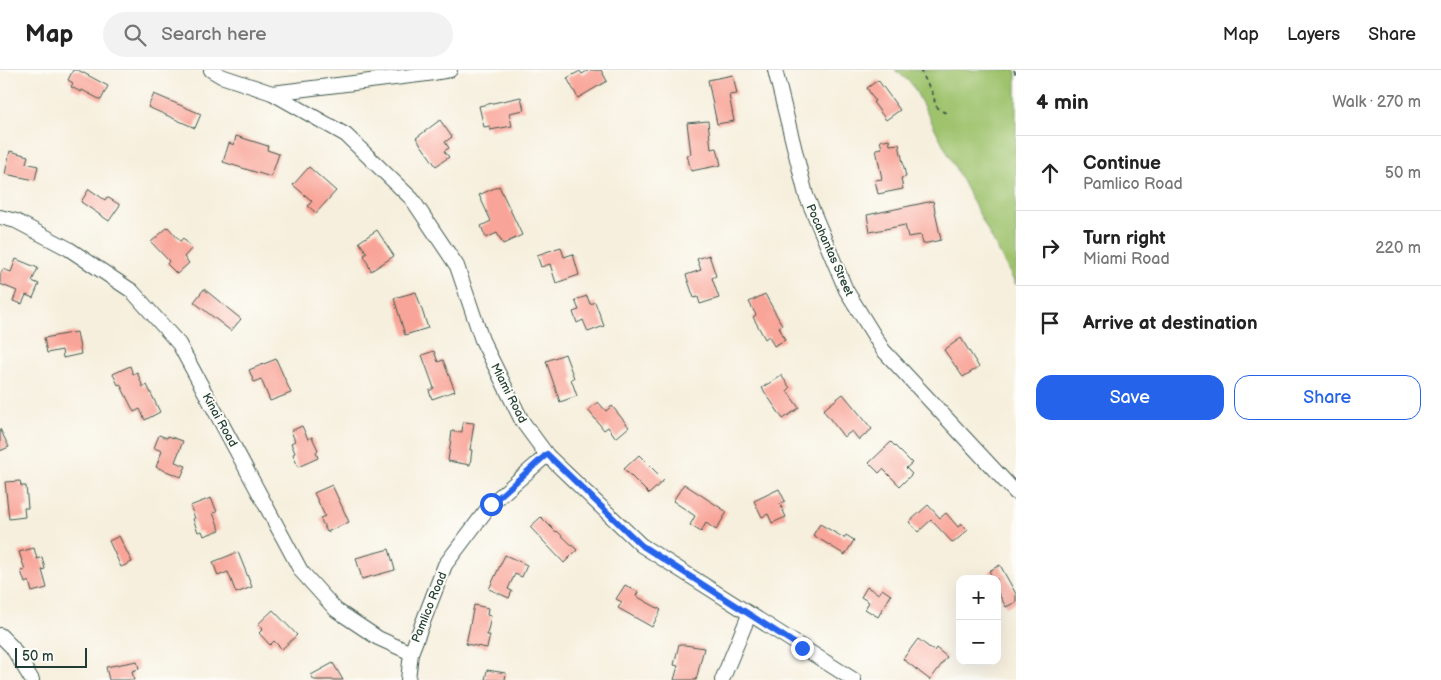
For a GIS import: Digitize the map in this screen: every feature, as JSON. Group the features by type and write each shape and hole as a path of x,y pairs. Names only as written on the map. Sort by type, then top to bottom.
{"street":[{"path":"211,70 222,76 272,93 450,70"},
{"name":"Pocahantas Street","path":"775,70 806,195 846,290 883,350 1016,493"},
{"name":"Miami Road","path":"272,93 346,135 412,198 457,266 482,340 522,421 547,454 641,545 854,680"},
{"name":"Kinai Road","path":"0,217 16,221 69,249 132,291 179,344 301,571 336,610 378,638 410,653"},
{"name":"Pamlico Road","path":"408,680 410,653 445,565 491,504 547,454"},
{"path":"722,680 749,615"},
{"path":"0,635 12,646 32,680"}],"path":[{"path":"920,70 934,96 935,105 946,113"},
{"path":"1014,70 1016,75"}],"green space":[{"path":"895,70 1016,70 1016,285 912,84"}],"building":[{"path":"73,70 78,70 108,86 101,100 82,90 81,92 71,87 73,83 68,80"},
{"path":"589,70 601,70 607,81 578,98 567,78 580,71 582,74"},
{"path":"733,75 737,94 729,95 734,121 717,124 708,80"},
{"path":"878,80 900,110 886,120 873,102 875,101 867,88"},
{"path":"154,94 201,114 195,128 148,107"},
{"path":"521,97 524,110 509,113 512,126 490,130 490,126 484,127 479,106"},
{"path":"440,120 452,137 445,142 449,148 444,151 449,157 436,166 416,138"},
{"path":"708,121 711,149 717,148 721,165 691,171 687,155 691,154 687,123"},
{"path":"236,136 268,146 267,150 279,154 271,177 223,162 229,143 234,145"},
{"path":"889,139 890,145 899,144 906,177 901,178 903,189 878,194 875,180 882,179 876,149 882,148 880,141"},
{"path":"10,151 28,156 26,163 38,166 35,180 5,174"},
{"path":"309,167 336,191 316,213 308,206 312,201 293,185"},
{"path":"499,186 522,235 503,244 497,233 486,238 481,226 491,221 479,195"},
{"path":"89,189 105,200 107,197 120,205 109,221 81,202"},
{"path":"933,201 941,240 923,244 921,235 908,237 905,225 870,232 867,215"},
{"path":"168,227 180,241 183,238 192,248 184,257 189,263 177,274 167,264 169,261 151,242"},
{"path":"377,230 394,256 371,271 364,255 367,253 359,242"},
{"path":"561,247 564,257 573,254 579,275 556,283 550,264 541,267 537,255"},
{"path":"709,255 716,276 712,278 719,298 700,304 698,297 694,298 686,275 701,270 697,259"},
{"path":"16,259 38,268 32,281 39,284 33,298 26,295 22,304 13,301 17,291 0,284 0,275 3,269 11,272"},
{"path":"204,289 241,319 231,331 194,302"},
{"path":"416,292 428,328 405,335 394,298"},
{"path":"765,294 782,325 779,327 785,340 774,346 769,336 765,339 753,317 756,315 749,302"},
{"path":"587,296 590,304 595,302 604,326 588,332 583,320 577,323 573,312 579,310 575,300"},
{"path":"77,332 81,354 63,358 62,350 47,353 44,338"},
{"path":"961,338 979,367 963,377 944,350"},
{"path":"434,351 438,362 443,360 455,391 432,399 429,391 434,388 422,355"},
{"path":"565,354 574,378 571,379 577,396 560,402 546,361"},
{"path":"276,359 291,393 270,401 261,379 254,382 249,370"},
{"path":"130,366 133,374 137,372 143,387 147,385 160,412 145,420 140,409 134,412 113,374"},
{"path":"781,375 790,388 787,391 799,408 783,419 762,388"},
{"path":"843,394 872,429 859,440 852,431 844,437 823,410"},
{"path":"598,402 606,411 612,406 629,427 616,438 608,427 604,430 588,410"},
{"path":"463,422 474,423 470,465 448,461 452,431 462,432"},
{"path":"302,426 308,439 312,437 318,450 316,452 318,458 298,467 293,454 295,453 291,443 295,441 291,431"},
{"path":"0,429 9,447 0,451"},
{"path":"159,435 183,441 175,462 186,466 181,477 156,467 162,451 154,448"},
{"path":"891,442 912,463 906,468 912,474 900,486 883,469 879,473 869,463"},
{"path":"639,455 664,480 649,494 624,469"},
{"path":"20,481 21,486 26,486 28,508 24,508 25,517 9,519 5,482"},
{"path":"684,484 727,512 716,530 706,523 701,532 690,525 695,516 673,501"},
{"path":"332,485 349,522 327,532 320,518 325,516 314,493"},
{"path":"779,489 785,501 780,504 786,517 772,523 768,514 762,517 754,501"},
{"path":"211,498 217,512 213,513 220,530 204,536 202,531 198,532 190,506"},
{"path":"928,505 940,518 946,513 958,527 962,524 968,530 953,543 931,520 918,532 909,522"},
{"path":"541,517 577,550 564,563 530,527"},
{"path":"820,524 844,538 846,535 854,540 845,555 813,535"},
{"path":"119,536 132,562 121,567 109,541"},
{"path":"34,548 37,559 42,557 45,569 42,570 47,588 32,592 29,581 25,583 21,571 25,570 19,552"},
{"path":"389,549 395,570 362,579 356,558"},
{"path":"238,552 252,587 236,593 228,572 218,576 213,562"},
{"path":"505,555 527,565 522,577 515,574 508,589 512,591 509,598 489,589"},
{"path":"1000,565 1016,594 1016,602 1006,607 1001,598 1001,575 992,575 989,571"},
{"path":"625,585 638,592 636,596 661,610 652,627 618,608 622,602 616,599"},
{"path":"867,587 879,594 882,589 891,595 878,617 865,609 869,602 861,597"},
{"path":"474,605 488,608 487,615 491,616 487,635 490,635 487,648 466,644"},
{"path":"273,610 297,635 282,649 274,641 270,645 259,633 263,629 258,624"},
{"path":"918,639 934,651 936,648 947,657 930,680 903,659"},
{"path":"679,644 704,648 696,680 674,680 678,666 674,665"},
{"path":"137,661 139,669 132,671 134,680 109,680 106,667"},
{"path":"333,663 343,680 314,680 311,675"},
{"path":"487,670 506,673 505,680 485,680"}],"route":[{"path":"491,504 547,454 641,545 802,648"}]}
